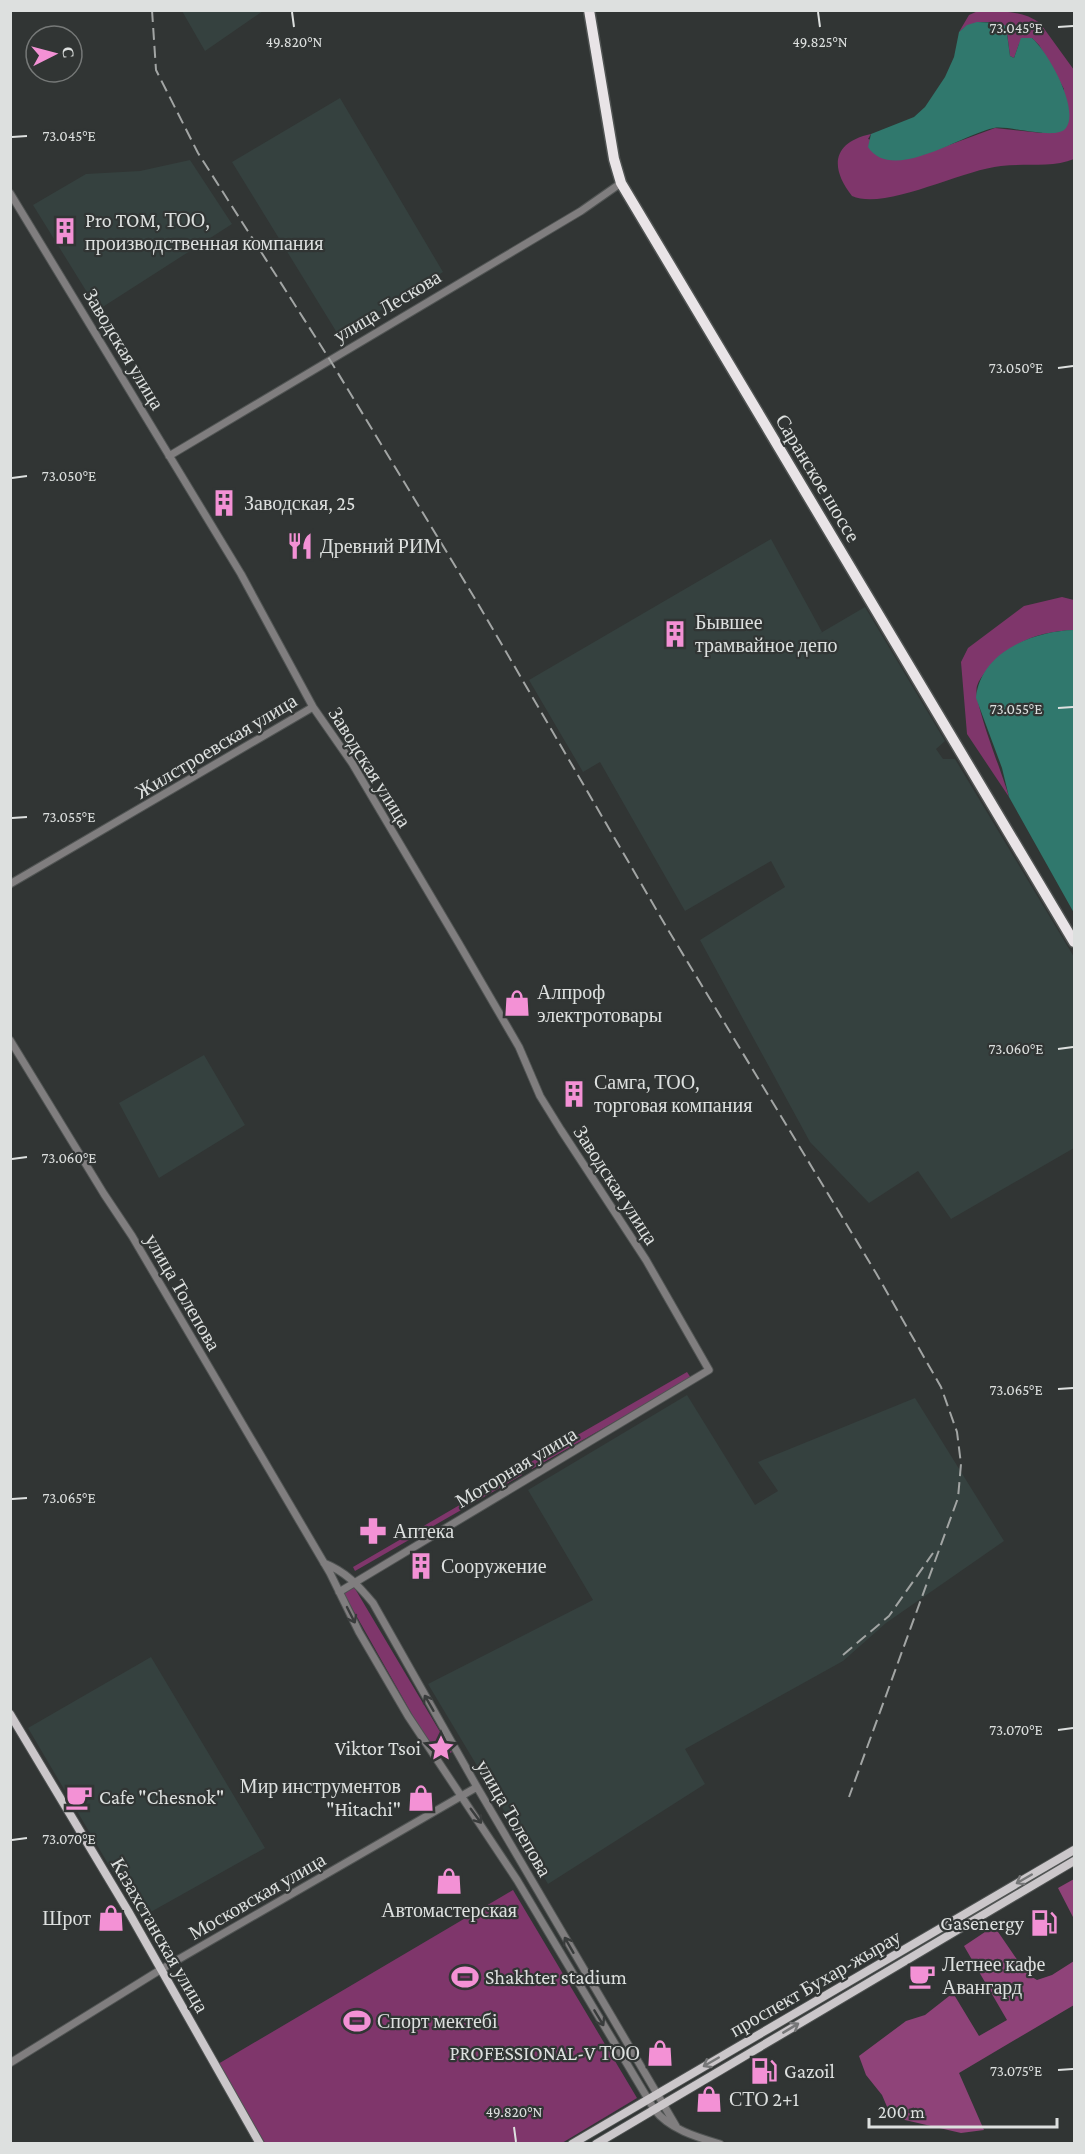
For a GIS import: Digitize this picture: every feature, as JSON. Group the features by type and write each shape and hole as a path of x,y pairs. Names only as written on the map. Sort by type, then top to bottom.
{"highway":[{"name":"Саранское шоссе","path":"590,10 614,159 621,183 1074,942"}],"main road":[{"name":"Казахстанская улица","path":"10,1714 260,2144"},
{"name":"проспект Бухар-жырау","path":"572,2144 1074,1850"},
{"name":"проспект Бухар-жырау","path":"596,2144 1074,1861"},
{"path":"900,1952 905,1961"}],"street":[{"name":"улица Лескова","path":"169,456 581,211 621,183"},
{"name":"Заводская улица","path":"10,193 241,574 313,707 352,762 514,1039 540,1096 646,1260 709,1370"},
{"name":"Жилстроевская улица","path":"10,884 313,707"},
{"name":"улица Толепова","path":"10,1040 132,1236 324,1563 408,1716 517,1880 648,2099 658,2107"},
{"name":"Моторная улица","path":"339,1592 355,1580 709,1370"},
{"name":"улица Толепова","path":"324,1563 339,1569 355,1580 372,1603 656,2094 658,2107"},
{"name":"Московская улица","path":"10,2063 160,1970 477,1787"},
{"path":"658,2107 668,2125 676,2126 698,2138 720,2144"}],"shaded area":[{"path":"182,11 263,11 205,51"},
{"path":"978,11 1018,13 1040,23 1074,70 1074,159 1057,163 1010,165 984,169 884,198 866,199 852,196 840,175 838,166 842,149 858,138 871,134 868,139 922,155 995,128 1042,133 1064,89 1039,45 1032,38 1019,44 1014,58 1010,56 1007,33 1000,23 978,23 959,32 969,15"},
{"path":"977,22 1000,23 1006,26 1010,56 1014,58 1021,38 1032,38 1039,45 1066,95 1069,119 1066,128 1061,132 1043,133 994,128 910,159 893,160 879,157 868,147 871,134 914,117 925,107 945,77 954,57 959,32 967,25"},
{"path":"340,98 443,272 339,336 232,162"},
{"path":"190,160 232,224 98,310 33,205 86,174 140,171"},
{"path":"771,539 822,632 819,634 865,607 945,741 936,749 943,759 955,759 1074,957 1074,1148 951,1219 918,1171 869,1203 810,1142 700,940 785,887 771,861 685,911 600,762 583,772 529,680"},
{"path":"1062,597 1074,600 1074,630 1027,639 992,665 977,686 979,706 1009,797 967,734 961,662 968,648 1024,606"},
{"path":"1074,630 1074,913 1009,797 1002,768 976,698 987,668 1011,647 1042,635"},
{"path":"204,1055 245,1125 159,1178 119,1103"},
{"path":"687,1372 691,1378 532,1469 529,1463"},
{"path":"687,1395 755,1505 778,1491 758,1462 915,1398 1004,1541 886,1623 843,1661 685,1749 705,1784 548,1884 428,1684 593,1600 528,1490"},
{"path":"520,1470 522,1475 355,1571 353,1567"},
{"path":"354,1587 452,1752 441,1759 413,1716 344,1594"},
{"path":"151,1657 265,1848 140,1918 28,1728"},
{"path":"1074,1879 1074,1919 1058,1888"},
{"name":"Shakhter stadium","path":"513,1890 637,2098 562,2143 265,2143 218,2064"},
{"path":"994,1926 1027,1974 1037,1980 1052,1975 1074,1961 1074,2005 959,2073 984,2130 961,2133 905,2120 888,2109 882,2095 866,2075 859,2056 906,2021 925,2015 953,1993 979,2036 1007,2020 964,1946"}],"railway":[{"path":"152,10 156,70 198,153 330,360 477,602 667,928 876,1273 941,1387 957,1432 961,1464 958,1498 849,1797"},
{"path":"843,1655 889,1616 933,1553"}],"place":[{"name":"Pro TOM, ТОО, производственная компания","path":"65,231"},
{"name":"Заводская, 25","path":"224,503"},
{"name":"Древний РИМ","path":"300,546"},
{"name":"Бывшее трамвайное депо","path":"675,634"},
{"name":"Алпроф электротовары","path":"517,1003"},
{"name":"Самга, ТОО, торговая компания","path":"574,1094"},
{"name":"Аптека","path":"373,1531"},
{"name":"Сооружение","path":"421,1566"},
{"name":"Viktor Tsoi","path":"441,1748"},
{"name":"Cafe \"Chesnok\"","path":"79,1797"},
{"name":"Мир инструментов \"Hitachi\"","path":"421,1798"},
{"name":"Автомастерская","path":"449,1881"},
{"name":"Шрот","path":"111,1918"},
{"name":"Gasenergy","path":"1044,1923"},
{"name":"Летнее кафе Авангард","path":"922,1976"},
{"name":"Shakhter stadium","path":"465,1977"},
{"name":"Спорт мектебі","path":"357,2021"},
{"name":"PROFESSIONAL-V ТОО","path":"660,2053"},
{"name":"Gazoil","path":"764,2071"},
{"name":"СТО 2+1","path":"709,2099"}]}
